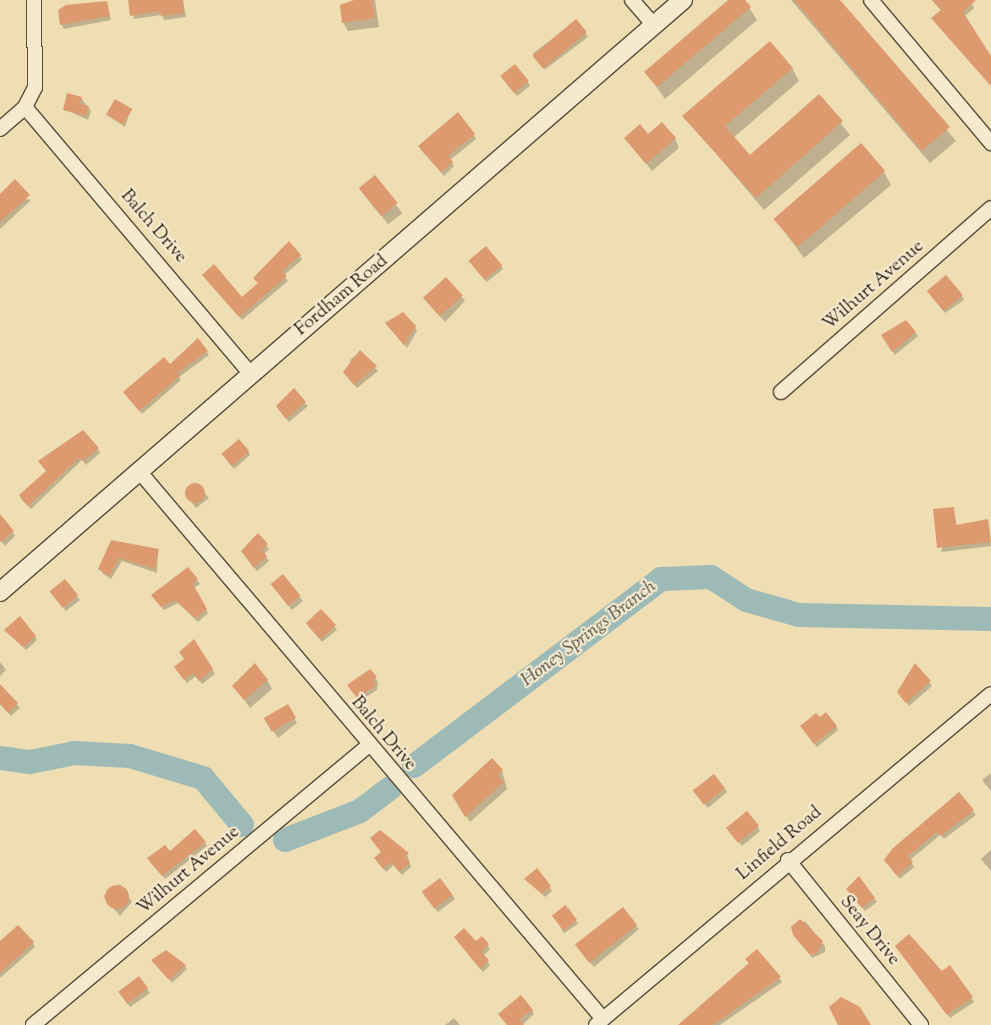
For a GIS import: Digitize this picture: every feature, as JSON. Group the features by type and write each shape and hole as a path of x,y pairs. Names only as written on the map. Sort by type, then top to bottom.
{"street":[{"path":"0,129 25,107 38,64 34,0"},
{"path":"632,0 654,25"},
{"name":"Fordham Road","path":"0,592 250,373 366,278 683,0"},
{"path":"871,0 991,143"},
{"name":"Balch Drive","path":"25,107 250,373"},
{"name":"Wilhurt Avenue","path":"781,392 991,208"},
{"name":"Balch Drive","path":"139,471 599,1022"},
{"name":"Linfield Road","path":"599,1022 788,860 991,694"},
{"name":"Wilhurt Avenue","path":"33,1025 368,746"},
{"name":"Seay Drive","path":"788,860 922,1025"}],"building":[{"path":"128,0 183,0 184,13 161,16 160,11 130,16"},
{"path":"354,0 372,0 375,18 342,23 340,5"},
{"path":"728,0 745,0 751,7 657,87 644,72"},
{"path":"794,0 840,0 950,127 922,151"},
{"path":"932,0 976,0 963,12 991,56 991,86 931,18 941,10"},
{"path":"107,1 110,16 60,25 58,10 66,5"},
{"path":"576,19 587,32 543,69 532,56"},
{"path":"770,41 793,68 725,126 750,155 819,94 843,121 756,198 682,116"},
{"path":"515,64 529,81 514,93 500,76"},
{"path":"67,93 82,97 80,104 89,106 86,116 63,110"},
{"path":"115,99 132,109 123,125 106,115"},
{"path":"458,112 475,134 448,156 453,162 441,172 418,146"},
{"path":"662,122 676,138 646,164 624,138 640,124 648,134"},
{"path":"861,143 885,171 798,247 773,219"},
{"path":"375,175 398,203 381,216 359,188"},
{"path":"15,179 30,195 0,222 0,194"},
{"path":"289,241 301,255 282,271 287,276 239,317 202,275 214,264 242,297 258,283 253,278"},
{"path":"486,246 502,265 484,280 468,261"},
{"path":"946,275 963,295 944,311 927,291"},
{"path":"446,277 463,296 440,316 423,298"},
{"path":"403,312 416,326 404,345 385,323"},
{"path":"906,320 916,332 892,352 881,335"},
{"path":"198,338 208,351 177,373 180,376 139,411 123,392 164,357 170,364"},
{"path":"360,350 377,366 354,385 343,372"},
{"path":"294,388 306,402 286,419 276,406"},
{"path":"83,430 99,448 83,461 80,457 28,506 19,495 46,471 38,461"},
{"path":"239,439 249,451 232,466 221,454"},
{"path":"195,483 202,486 205,493 202,500 195,503 188,500 185,493 188,486"},
{"path":"954,507 956,525 988,519 991,542 937,548 933,509"},
{"path":"0,514 14,531 0,542"},
{"path":"258,533 268,544 262,550 267,556 254,568 241,551"},
{"path":"111,540 159,549 155,569 119,558 109,576 98,569"},
{"path":"188,567 198,579 193,584 207,609 195,618 175,600 161,607 151,595"},
{"path":"283,574 301,596 288,606 271,584"},
{"path":"65,579 78,595 63,608 49,592"},
{"path":"321,609 336,625 321,639 306,623"},
{"path":"20,616 36,636 23,647 4,630"},
{"path":"194,639 213,669 199,681 193,673 184,680 174,667 184,659 179,652"},
{"path":"255,663 268,680 244,700 232,686"},
{"path":"915,663 931,681 906,703 897,692"},
{"path":"370,669 377,677 373,681 376,685 357,698 347,685"},
{"path":"0,684 18,703 8,713 0,704"},
{"path":"288,704 296,718 272,732 264,718"},
{"path":"826,712 837,726 814,744 800,726 816,713 820,717"},
{"path":"492,758 503,770 498,775 504,782 465,817 452,795"},
{"path":"714,774 725,788 704,805 693,791"},
{"path":"959,792 974,810 941,836 937,832 908,856 913,862 897,876 884,860 892,849"},
{"path":"747,811 759,826 738,843 726,828"},
{"path":"195,829 206,842 162,876 147,858 165,845 170,851"},
{"path":"380,830 409,853 405,856 410,862 399,872 391,862 383,869 374,858 381,852 370,838"},
{"path":"537,868 551,886 542,894 524,879"},
{"path":"859,876 875,898 862,908 846,889"},
{"path":"440,878 453,895 434,909 422,892"},
{"path":"117,885 126,888 129,897 126,906 117,909 108,906 105,897 108,888"},
{"path":"565,905 577,920 564,930 552,916"},
{"path":"623,907 637,925 589,963 575,945"},
{"path":"800,919 823,941 816,954 809,954 793,935 791,927"},
{"path":"18,925 34,942 0,973 0,941"},
{"path":"464,928 476,941 482,936 489,944 481,952 489,960 480,969 454,937"},
{"path":"909,934 942,971 950,965 973,997 947,1015 895,946"},
{"path":"757,949 781,977 713,1025 678,1025 749,963 745,959"},
{"path":"166,950 186,965 169,980 151,960"},
{"path":"139,976 148,988 127,1004 118,992"},
{"path":"521,995 533,1010 519,1019 524,1025 507,1025 498,1014"},
{"path":"841,997 860,1007 871,1025 838,1025 829,1007"}],"waterway":[{"name":"Honey Springs Branch","path":"414,766 661,579 711,577 746,600 799,615 991,619"},
{"name":"Honey Springs Branch","path":"0,758 30,762 75,753 130,756 203,778 242,825"},
{"name":"Honey Springs Branch","path":"285,840 360,811 390,788"}]}
